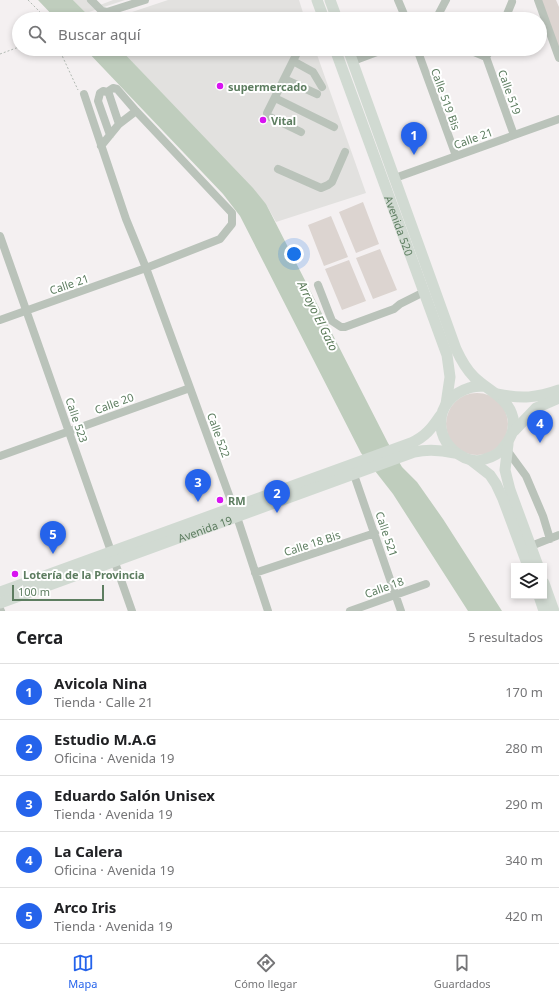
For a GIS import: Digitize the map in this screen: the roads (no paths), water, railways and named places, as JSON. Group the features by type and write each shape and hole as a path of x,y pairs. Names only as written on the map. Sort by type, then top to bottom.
{"main road":[{"path":"317,0 321,12"},
{"path":"330,0 334,12"},
{"name":"Avenida 520","path":"338,56 424,292 449,365 450,377 446,404"},
{"name":"Avenida 520","path":"351,56 456,349 467,369 484,386"},
{"path":"527,563 496,484 490,475 472,461 456,454 448,446 440,427 440,416 446,404 456,394 470,388 484,386 498,394 510,397 525,398 544,395 559,390"},
{"path":"498,394 507,404 513,417 514,431"},
{"path":"537,563 510,490 505,470 507,447 514,431 536,408 559,398"},
{"name":"Avenida 19","path":"396,454 429,432 440,416"},
{"path":"472,461 492,457 507,447"},
{"name":"Avenida 19","path":"0,603 113,557 396,454 424,450 440,450 456,454"},
{"name":"Avenida 19","path":"0,592 113,557"},
{"path":"547,591 554,611"},
{"path":"540,599 544,611"}],"street":[{"path":"91,0 102,11 107,12 145,0"},
{"path":"398,0 403,12"},
{"path":"440,12 446,0"},
{"path":"538,0 542,12"},
{"path":"508,12 513,1"},
{"path":"547,25 559,58"},
{"path":"296,56 267,113 268,116 301,132"},
{"path":"353,61 366,56"},
{"name":"Calle 519 Bis","path":"420,56 456,156"},
{"name":"Calle 519","path":"486,57 514,135"},
{"path":"284,78 319,90 313,72 293,61"},
{"name":"Calle 21","path":"0,320 146,268 220,239 232,224 232,213 117,89 113,88 107,92"},
{"path":"110,136 98,101 100,93 103,91 109,94 119,124"},
{"name":"Calle 522","path":"84,94 126,220 146,268 190,388 235,512 268,611"},
{"path":"275,98 334,127"},
{"path":"101,146 119,124 136,111"},
{"name":"Calle 21","path":"395,178 559,119"},
{"path":"278,169 321,188 332,182 345,152"},
{"name":"Calle 523","path":"0,236 70,431 132,611"},
{"path":"318,285 332,321 342,327 394,309 400,304 424,292"},
{"name":"Calle 20","path":"0,456 190,388"},
{"path":"507,447 526,476 543,516 550,539"},
{"name":"Calle 521","path":"352,469 401,611"},
{"name":"Calle 18 Bis","path":"255,573 375,533"},
{"path":"530,546 559,536"},
{"name":"Calle 18","path":"350,611 426,584"}],"water":[{"path":"38,0 73,0 85,12 49,12"},
{"name":"Arroyo El Gato","path":"92,56 127,56 253,188 266,204 388,443 402,467 417,482 443,519 502,611 468,611 393,494 361,453 240,216 223,194"}],"place":[{"name":"supermercado","path":"220,86"},
{"name":"Vital","path":"263,120"},
{"name":"Avicola Nina","path":"414,155"},
{"name":"La Calera","path":"540,443"},
{"name":"RM","path":"220,500"},
{"name":"Eduardo Salón Unisex","path":"198,502"},
{"name":"Estudio M.A.G","path":"277,513"},
{"name":"Arco Iris","path":"53,554"},
{"name":"Lotería de la Provincia","path":"15,574"}]}
